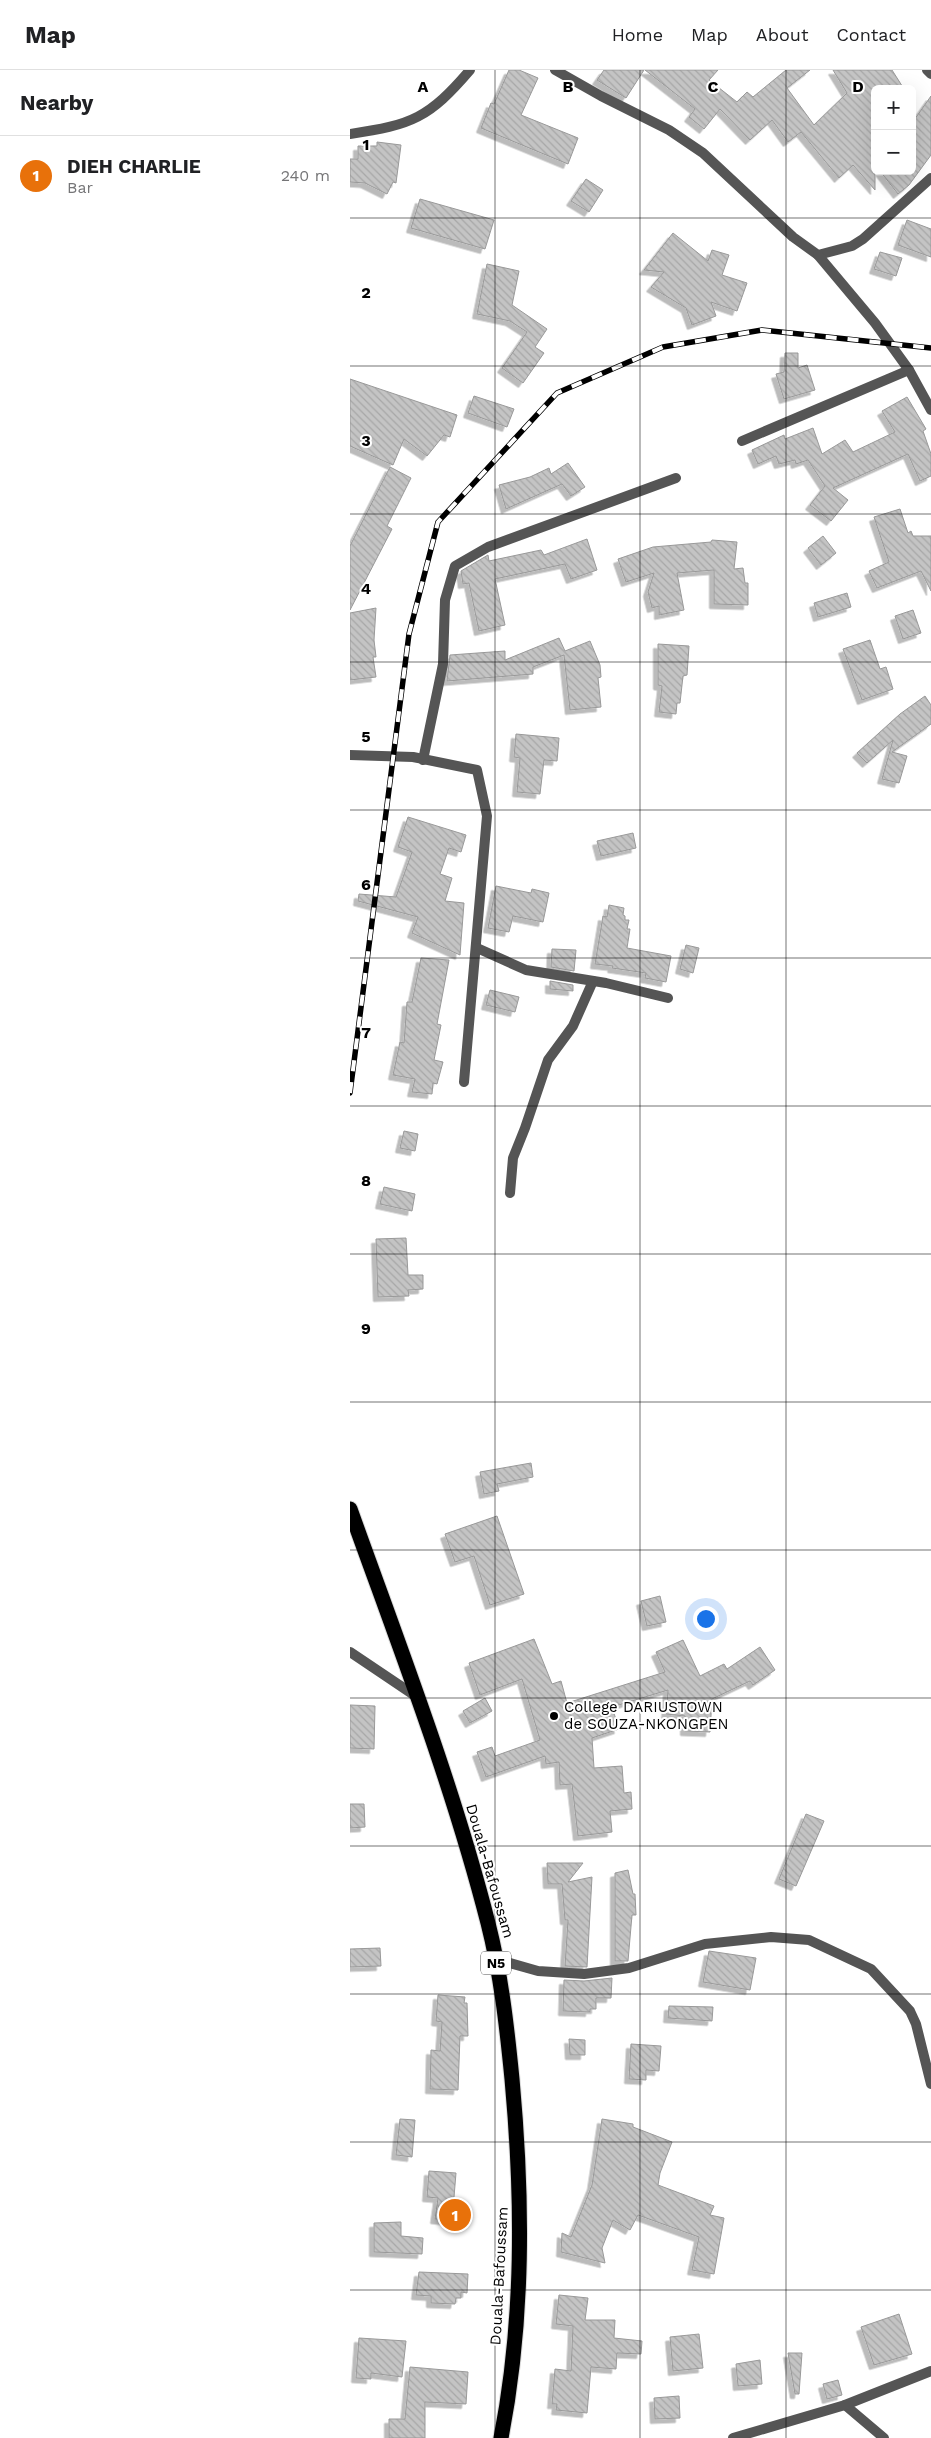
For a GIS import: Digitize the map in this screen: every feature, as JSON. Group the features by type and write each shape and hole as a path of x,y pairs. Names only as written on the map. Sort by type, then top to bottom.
{"highway":[{"name":"Douala-Bafoussam","path":"350,1509 455,1810 488,1924 496,1959 510,2056 520,2176 519,2281 512,2370 501,2438"}],"street":[{"path":"350,134 384,129 412,122 434,108 470,70"},
{"path":"555,70 601,96 669,130 704,154 793,237 818,255 875,322 909,370 931,410"},
{"path":"927,70 931,74"},
{"path":"818,255 852,246 863,239 931,178"},
{"path":"742,441 909,370"},
{"path":"423,760 443,664 445,600 455,566 488,547 676,478"},
{"path":"350,755 423,760 477,770 487,816 464,1082"},
{"path":"476,948 526,970 593,981 668,998"},
{"path":"510,1193 513,1158 526,1128 548,1060 574,1026 593,981"},
{"path":"350,1652 417,1698"},
{"path":"496,1959 538,1972 584,1974 630,1968 706,1944 771,1937 809,1940 871,1970 907,2008 916,2024 931,2084"},
{"path":"733,2438 845,2405 931,2371"},
{"path":"845,2405 884,2438"}],"building":[{"path":"509,70 519,70 538,78 521,115 578,138 568,164 481,128 491,103 494,104"},
{"path":"604,70 644,70 626,98 597,80"},
{"path":"645,70 718,70 709,80 737,102 747,92 753,97 786,70 810,70 787,88 814,125 847,93 833,70 892,70 901,85 871,85 871,175 875,175 875,190 853,165 839,178 801,132 788,142 772,120 750,140 720,109 704,129 689,117 695,109"},
{"path":"931,96 931,155 909,185 898,194 883,175 916,175 916,117"},
{"path":"377,142 401,145 396,183 393,182 387,194 365,183 350,182 350,159 358,159 358,146 377,146"},
{"path":"586,179 603,190 589,212 571,201"},
{"path":"420,199 494,220 485,249 411,228"},
{"path":"907,220 931,229 931,257 898,245"},
{"path":"673,233 708,261 712,250 729,255 722,275 747,283 737,311 711,302 716,316 692,325 686,308 651,287 664,272 644,270"},
{"path":"880,252 902,258 896,276 874,269"},
{"path":"487,264 519,271 512,305 547,329 535,347 544,353 523,383 502,368 527,332 510,321 477,314"},
{"path":"785,353 798,353 798,368 807,365 815,390 784,399 776,374 784,372"},
{"path":"350,379 457,415 450,437 444,435 427,456 404,439 393,465 350,446"},
{"path":"474,396 514,409 507,427 468,413"},
{"path":"907,397 926,429 923,431 931,454 931,476 920,481 908,454 833,488 848,500 831,521 810,505 825,486 808,460 796,464 795,460 779,464 776,456 758,464 752,450 784,435 785,439 813,428 822,454 845,440 853,452 895,432 882,411"},
{"path":"568,463 585,487 571,496 562,484 506,509 499,485 530,477 549,468 551,474"},
{"path":"390,467 411,478 387,526 392,529 350,610 350,546"},
{"path":"900,509 908,533 911,531 913,536 931,536 931,591 921,571 877,588 869,571 889,562 874,517"},
{"path":"823,536 836,553 821,565 808,548"},
{"path":"587,539 597,570 571,579 565,564 495,579 505,625 479,631 469,583 463,584 461,571 488,555 489,561 541,550 544,555"},
{"path":"712,540 737,542 734,569 743,568 745,583 748,583 748,605 714,604 714,570 677,573 684,610 659,615 659,606 652,608 648,592 654,573 626,582 618,559 653,547 711,542"},
{"path":"847,593 851,607 818,617 814,603"},
{"path":"376,608 374,640 376,657 373,657 376,677 350,680 350,613"},
{"path":"913,610 921,633 903,639 895,616"},
{"path":"559,638 565,651 590,641 600,665 601,677 598,678 601,707 570,710 564,655 533,667 533,674 447,681 450,655 505,651 505,660"},
{"path":"870,640 880,669 886,667 893,689 862,700 843,649"},
{"path":"658,644 689,646 687,675 683,676 680,703 677,703 676,714 659,712 662,686 658,685"},
{"path":"925,696 931,705 931,724 892,752 907,756 899,783 882,779 893,740 867,763 857,753 900,714"},
{"path":"516,734 559,738 557,761 544,760 540,794 517,792 520,758 514,757"},
{"path":"408,817 466,835 461,852 449,848 440,874 452,878 445,901 464,903 460,955 412,933 418,917 358,901 359,894 396,897 412,852 398,847"},
{"path":"633,833 636,848 601,856 597,841"},
{"path":"496,886 531,893 532,889 549,893 543,922 513,916 509,932 488,928"},
{"path":"609,905 624,908 623,915 625,920 629,920 627,929 630,929 627,948 671,956 666,982 645,978 646,973 595,964 603,916 607,917"},
{"path":"686,945 699,948 693,973 680,969"},
{"path":"552,949 576,950 574,971 551,967"},
{"path":"421,958 449,960 437,1024 441,1025 434,1060 443,1062 437,1084 433,1083 432,1094 412,1092 415,1079 393,1075 400,1042 404,1043 407,1002 412,1002"},
{"path":"550,981 573,985 573,991 550,989"},
{"path":"490,990 519,997 515,1012 486,1005"},
{"path":"404,1131 418,1134 415,1151 400,1148"},
{"path":"384,1187 415,1194 412,1211 380,1204"},
{"path":"406,1238 408,1275 423,1275 423,1289 408,1290 409,1296 378,1297 376,1239"},
{"path":"531,1463 533,1477 497,1484 499,1491 484,1494 480,1472"},
{"path":"497,1516 524,1594 490,1605 474,1556 455,1562 445,1534"},
{"path":"660,1596 666,1622 647,1626 641,1601"},
{"path":"534,1639 552,1684 561,1681 567,1703 665,1672 656,1652 683,1640 700,1676 724,1664 727,1669 760,1647 775,1670 753,1685 750,1681 712,1699 710,1732 685,1731 685,1716 666,1714 668,1690 612,1707 619,1729 592,1738 594,1768 622,1766 624,1793 631,1792 632,1809 610,1811 612,1832 578,1836 572,1784 560,1785 559,1762 546,1764 545,1756 486,1777 477,1752 492,1747 495,1756 540,1740 522,1679 480,1695 469,1663"},
{"path":"485,1698 492,1711 470,1723 463,1711"},
{"path":"350,1705 375,1706 374,1749 350,1748"},
{"path":"350,1804 364,1804 365,1827 350,1828"},
{"path":"806,1814 824,1821 796,1886 779,1879"},
{"path":"547,1863 583,1863 568,1882 592,1877 587,1967 565,1966 568,1920 565,1920 562,1884 548,1884"},
{"path":"628,1870 633,1894 635,1894 636,1915 632,1915 628,1961 615,1961 615,1873"},
{"path":"380,1948 381,1966 350,1967 350,1949"},
{"path":"709,1951 756,1958 750,1990 703,1982"},
{"path":"612,1978 611,1998 596,1998 596,2009 590,2009 590,2012 563,2011 564,1980 584,1981"},
{"path":"438,1995 465,1997 464,2003 467,2003 468,2036 460,2036 458,2090 430,2089 431,2050 440,2051 442,2022 436,2021"},
{"path":"669,2006 713,2007 712,2021 668,2018"},
{"path":"569,2039 585,2040 585,2055 570,2055"},
{"path":"631,2044 661,2046 659,2071 646,2070 646,2080 629,2079"},
{"path":"400,2119 415,2120 412,2157 396,2155"},
{"path":"602,2119 633,2124 633,2127 672,2142 660,2173 658,2185 714,2206 710,2215 724,2218 714,2274 692,2270 699,2237 638,2215 630,2230 613,2220 602,2248 605,2263 561,2252 562,2233 571,2237 592,2185"},
{"path":"429,2171 456,2173 452,2221 435,2219 438,2198 427,2197"},
{"path":"401,2222 401,2236 423,2238 422,2254 374,2252 374,2223"},
{"path":"419,2272 468,2274 467,2293 461,2292 461,2298 456,2298 455,2304 431,2303 431,2296 416,2295"},
{"path":"559,2295 588,2298 585,2320 615,2320 614,2338 642,2341 641,2354 617,2353 616,2369 591,2367 587,2413 556,2410 557,2404 552,2404 555,2369 571,2371 573,2326 556,2324"},
{"path":"899,2314 912,2354 874,2365 861,2327"},
{"path":"699,2334 703,2368 673,2371 670,2337"},
{"path":"359,2338 406,2341 402,2377 371,2373 371,2379 356,2378"},
{"path":"788,2353 802,2353 799,2394 795,2394"},
{"path":"760,2360 762,2384 738,2386 736,2364"},
{"path":"410,2367 468,2372 466,2404 425,2402 425,2438 389,2438 389,2419 405,2419"},
{"path":"838,2380 842,2395 827,2399 823,2384"},
{"path":"679,2396 680,2418 655,2419 654,2398"}],"railway":[{"path":"350,1093 409,634 438,522 557,393 663,347 762,330 931,348"}],"place":[{"name":"College DARIUSTOWN de SOUZA-NKONGPEN","path":"554,1716"},
{"name":"DIEH CHARLIE","path":"455,2215"}]}
